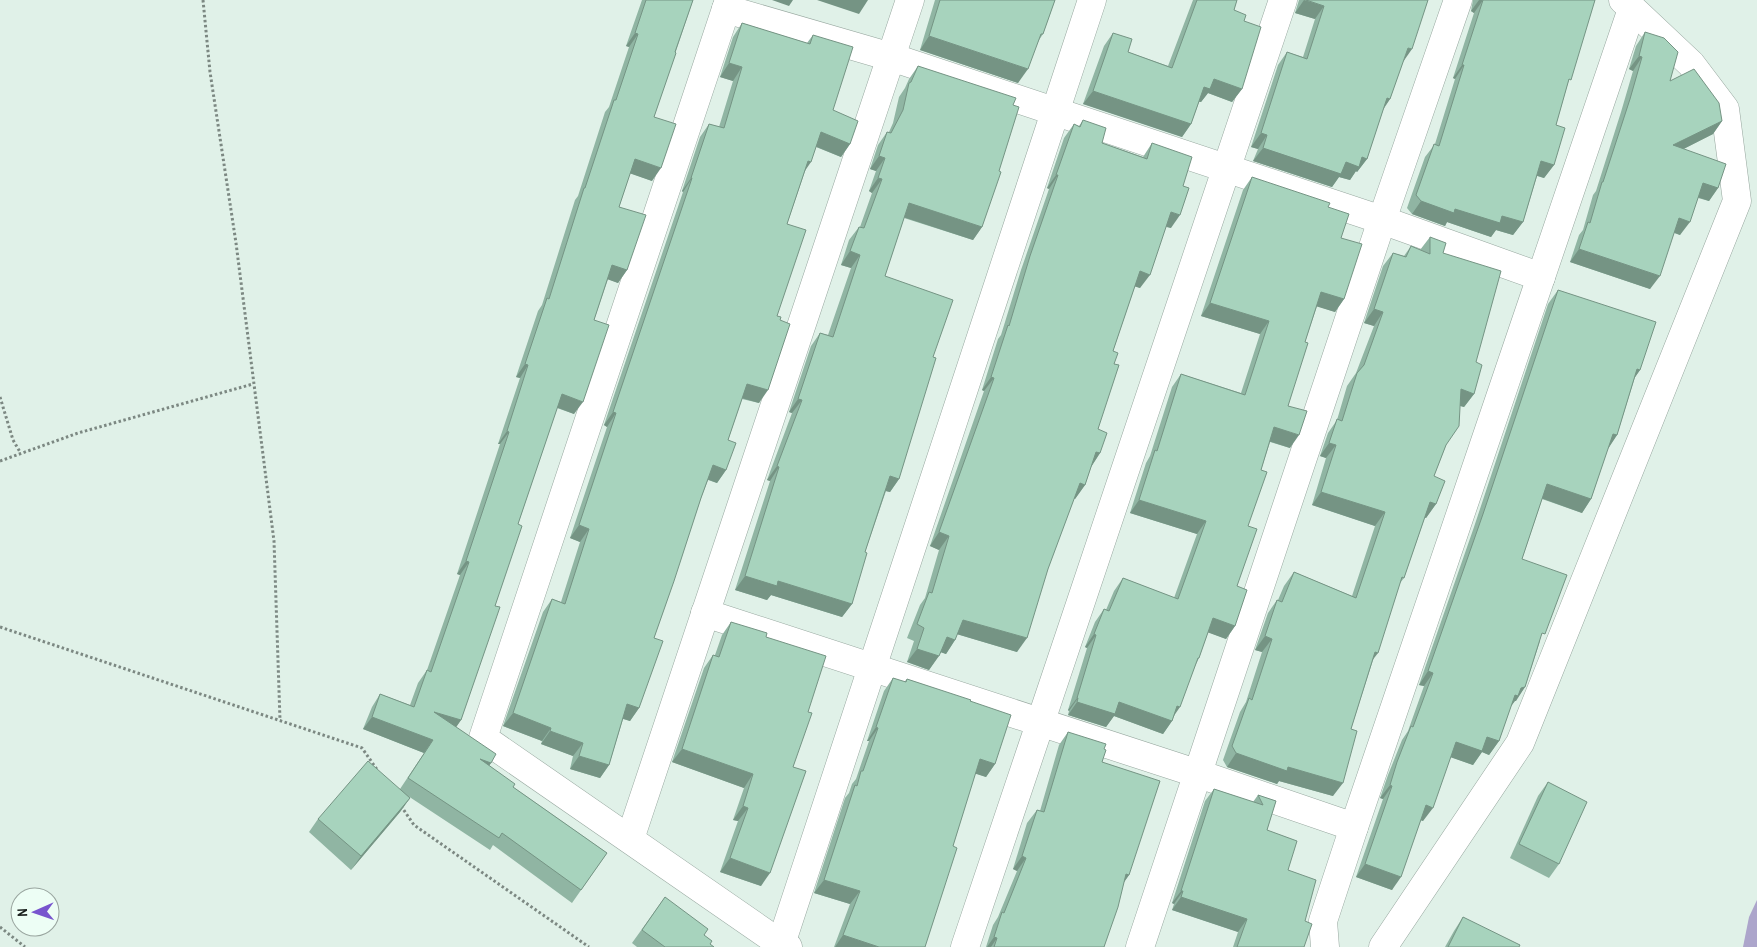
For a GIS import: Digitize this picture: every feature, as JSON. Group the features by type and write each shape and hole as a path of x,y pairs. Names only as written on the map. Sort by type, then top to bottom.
{"street":[{"path":"630,839 910,0"},
{"path":"1092,0 1056,111 871,668 785,945 483,738 727,4 1056,111 1382,220 1541,277"},
{"path":"964,947 1283,0"},
{"path":"1140,947 1382,220 1458,0"},
{"path":"1325,947 1323,921 1541,277 1628,4 1691,64 1726,109 1737,201 1520,742 1383,947"},
{"path":"705,612 1199,774 1354,827"}],"path":[{"path":"203,0 210,72 236,242 274,541 280,720"},
{"path":"0,461 20,452 156,410 253,384"},
{"path":"0,397 13,440 20,452"},
{"path":"0,627 362,748 383,778"},
{"path":"398,801 414,825 589,947"},
{"path":"0,927 25,947"}],"shaded area":[{"path":"1757,900 1757,947 1743,947 1749,917"}],"building":[{"path":"646,0 693,0 654,117 676,124 661,168 635,159 619,207 646,215 627,270 612,265 594,320 609,325 583,402 562,394 518,524 522,526 495,606 500,607 461,720 434,712 496,754 491,763 480,759 515,784 513,787 607,853 581,890 502,833 499,838 408,778 433,740 372,717 380,694 414,707 427,670 431,672 469,562 466,561 509,432 507,431 528,365 525,364 547,298 549,299 584,188 638,34 635,33"},
{"path":"940,0 1055,0 1028,69 929,36"},
{"path":"1197,0 1237,0 1234,10 1246,15 1244,21 1261,27 1242,89 1214,79 1210,89 1204,87 1191,124 1093,91 1113,33 1132,39 1128,52 1172,68"},
{"path":"1306,0 1428,0 1412,49 1408,48 1390,99 1387,98 1367,159 1362,157 1359,167 1346,162 1341,174 1263,148 1267,135 1261,133 1287,52 1307,59 1324,6"},
{"path":"1483,0 1595,0 1556,125 1565,128 1554,165 1541,161 1523,222 1502,216 1500,223 1455,209 1454,213 1421,201 1416,195 1434,144 1439,146"},
{"path":"742,23 810,44 813,35 853,47 833,110 858,121 850,144 821,132 811,162 808,161 787,224 806,230 777,316 781,317 780,320 790,324 768,390 747,384 728,440 736,443 726,470 713,465 654,638 663,641 639,708 627,704 609,765 579,756 583,743 550,731 551,728 513,713 552,599 565,604 589,529 579,525 616,413 613,412 709,124 724,128 742,67 729,63"},
{"path":"1645,32 1664,38 1678,52 1670,81 1694,69 1719,103 1722,121 1673,145 1726,164 1718,188 1703,183 1690,222 1679,218 1660,276 1579,249 1588,222 1590,223 1630,99 1642,57 1639,56"},
{"path":"918,66 1016,98 1013,105 1019,107 999,171 1001,172 982,227 909,203 885,276 953,300 933,357 936,358 899,479 890,476 865,552 867,553 852,604 778,581 777,586 745,576 779,467 777,466 802,400 798,399 820,333 833,337 860,255 850,251 859,227 864,228 882,179 878,178 885,158 879,156 887,132 891,133 903,110 909,83"},
{"path":"1083,120 1106,128 1102,143 1147,159 1152,143 1192,157 1183,186 1189,188 1180,215 1171,212 1150,275 1140,271 1113,351 1118,353 1114,364 1119,365 1098,429 1107,433 1100,453 1096,452 1085,485 1080,483 1048,569 1027,638 963,620 955,640 947,637 939,656 917,649 924,628 917,624 929,592 932,593 949,536 939,532 994,378 991,377 1058,175 1056,175 1074,124 1080,127"},
{"path":"1252,177 1330,203 1328,207 1349,214 1341,238 1362,244 1344,299 1321,292 1305,342 1308,343 1288,406 1307,411 1299,435 1274,427 1261,470 1267,472 1248,526 1257,529 1237,586 1247,590 1235,626 1213,618 1180,707 1177,706 1172,721 1119,702 1115,714 1077,702 1096,635 1094,634 1104,609 1109,611 1123,578 1178,599 1206,521 1139,500 1155,450 1157,451 1181,374 1245,395 1269,321 1210,303"},
{"path":"1430,237 1446,243 1443,253 1501,271 1476,362 1482,365 1474,394 1461,389 1459,426 1446,445 1434,476 1445,481 1436,504 1430,502 1404,578 1402,577 1378,653 1375,652 1351,729 1357,731 1343,783 1288,767 1287,771 1236,753 1232,746 1249,698 1252,700 1272,639 1265,636 1277,600 1282,602 1294,572 1356,598 1385,512 1321,492 1336,445 1329,443 1337,419 1342,421 1357,373 1364,365 1383,312 1374,309 1393,253 1406,257 1411,246 1430,254"},
{"path":"1558,290 1656,322 1640,370 1637,369 1617,435 1613,434 1591,499 1547,484 1522,559 1567,575 1545,634 1542,633 1525,687 1521,688 1518,696 1515,695 1499,741 1487,737 1482,751 1456,742 1433,808 1426,805 1401,877 1365,864 1392,786 1390,785 1397,762 1411,726 1413,727 1433,673 1428,671"},
{"path":"731,622 767,633 766,637 826,656 808,712 812,713 793,767 806,771 770,873 730,858 748,808 743,806 753,774 682,749 713,655 719,657"},
{"path":"893,678 906,682 907,679 1011,715 995,764 980,759 953,846 957,848 925,947 879,947 843,935 860,891 824,880 855,785 857,786 878,728 876,727"},
{"path":"1068,732 1106,744 1102,762 1160,781 1129,875 1126,874 1118,907 1104,947 994,947 997,938 994,937 1002,912 1004,913 1026,858 1022,856 1037,810 1044,812"},
{"path":"368,761 410,798 361,856 318,819"},
{"path":"1548,782 1587,802 1559,864 1519,844"},
{"path":"1214,789 1263,805 1258,795 1276,801 1267,830 1297,841 1288,870 1316,880 1305,921 1312,924 1304,947 1237,947 1247,919 1181,897 1183,891 1181,891"},
{"path":"665,897 708,929 704,935 712,941 710,944 714,947 665,947 642,930"},
{"path":"1463,917 1520,945 1519,947 1448,947"}]}
